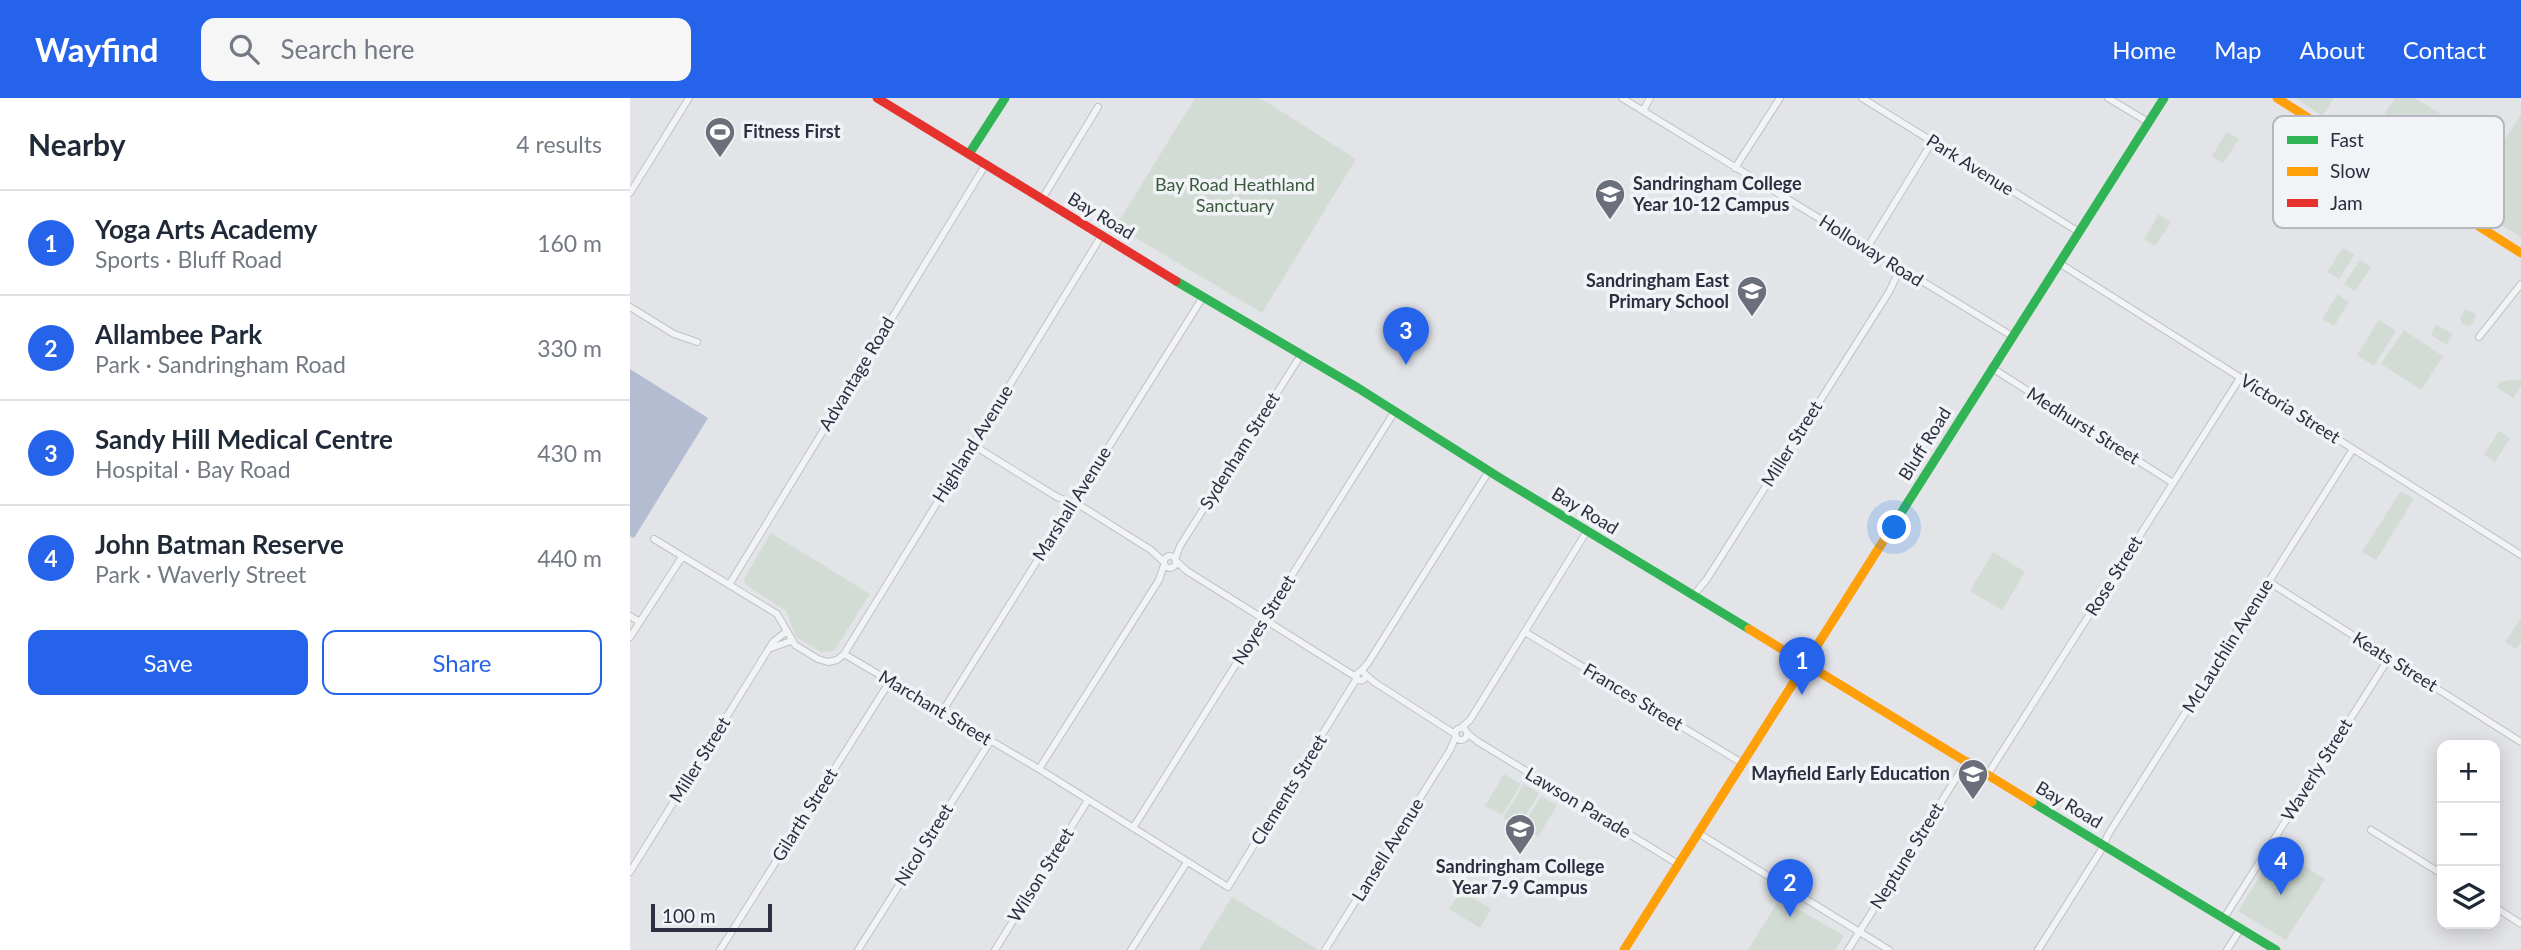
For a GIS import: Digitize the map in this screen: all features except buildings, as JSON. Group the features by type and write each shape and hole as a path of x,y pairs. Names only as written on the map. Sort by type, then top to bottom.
{"main road":[{"name":"Bay Road","path":"877,98 1395,411 1693,596 2276,950"},
{"path":"970,154 1004,98"},
{"name":"Bluff Road","path":"1624,950 2164,98"},
{"path":"2277,98 2305,116"},
{"path":"2482,228 2521,253"}],"street":[{"path":"630,193 689,98"},
{"name":"Holloway Road","path":"1622,98 2012,336"},
{"path":"1643,111 1650,98"},
{"path":"1735,168 1780,98"},
{"name":"Park Avenue","path":"1862,98 2078,232"},
{"path":"2108,98 2148,122"},
{"path":"1042,198 1098,107"},
{"path":"1867,248 1933,142"},
{"name":"Advantage Road","path":"729,585 986,164"},
{"name":"Highland Avenue","path":"844,654 1102,235"},
{"name":"Victoria Street","path":"2059,263 2520,552"},
{"name":"Miller Street","path":"1693,596 1902,270"},
{"path":"2479,337 2521,284"},
{"name":"Marshall Avenue","path":"943,712 1203,297"},
{"path":"630,307 674,334 697,342"},
{"name":"Sydenham Street","path":"1039,769 1301,355"},
{"name":"Medhurst Street","path":"1992,368 2173,483"},
{"name":"Rose Street","path":"1989,774 2240,378"},
{"name":"Noyes Street","path":"1133,828 1395,411"},
{"name":"Lawson Parade","path":"973,445 1345,668 1477,741 1678,864"},
{"name":"McLauchlin Avenue","path":"2038,950 2353,449"},
{"name":"Clements Street","path":"1228,887 1489,471"},
{"name":"Lansell Avenue","path":"1325,950 1587,531"},
{"path":"653,539 777,614 783,621 791,641 823,661 834,661 844,654"},
{"path":"630,637 682,556"},
{"name":"Keats Street","path":"2269,582 2521,742"},
{"path":"630,616 640,622"},
{"name":"Miller Street","path":"630,872 777,638 787,631"},
{"name":"Frances Street","path":"1525,632 1742,763"},
{"path":"771,648 791,641"},
{"name":"Marchant Street","path":"844,654 1039,769 1228,887"},
{"name":"Waverly Street","path":"2224,918 2389,658"},
{"name":"Gilarth Street","path":"720,950 890,681"},
{"name":"Nicol Street","path":"858,950 990,740"},
{"name":"Neptune Street","path":"1848,950 1967,761"},
{"name":"Wilson Street","path":"995,950 1088,800"},
{"path":"2371,830 2437,871"},
{"path":"1698,833 1889,950"},
{"path":"1131,950 1187,862"},
{"path":"2500,910 2521,924"},
{"path":"2227,950 2241,928"}],"green space":[{"name":"Bay Road Heathland Sanctuary","path":"1195,98 1260,98 1356,159 1262,313 1116,226"},
{"path":"2296,98 2334,98 2322,116"},
{"path":"2395,98 2415,98 2444,116 2383,116"},
{"path":"2521,115 2521,237 2504,227 2504,141"},
{"path":"2227,132 2239,139 2223,163 2212,156"},
{"path":"2159,214 2171,222 2155,246 2144,239"},
{"path":"2343,248 2354,255 2339,279 2327,272"},
{"path":"2360,260 2371,267 2355,291 2344,284"},
{"path":"2338,294 2349,302 2334,326 2322,319"},
{"path":"2465,309 2476,314 2473,324 2468,326 2462,324 2460,319"},
{"path":"2379,320 2396,331 2374,366 2357,355"},
{"path":"2435,324 2453,334 2447,345 2431,335"},
{"path":"2404,330 2443,356 2421,390 2381,364"},
{"path":"2521,380 2521,386 2513,398 2497,387 2499,382"},
{"path":"2499,431 2510,438 2495,462 2484,455"},
{"path":"2401,491 2414,499 2376,560 2362,552"},
{"path":"771,533 870,594 834,651 821,652 796,637 786,611 745,584 744,579"},
{"path":"1993,552 2025,572 2002,610 1970,591"},
{"path":"2521,618 2521,642 2516,649 2505,642"},
{"path":"1504,774 1521,784 1502,815 1485,806"},
{"path":"1524,784 1539,793 1519,827 1503,818"},
{"path":"1541,796 1557,805 1538,837 1522,828"},
{"path":"2277,849 2325,879 2286,940 2238,911"},
{"path":"1461,891 1491,909 1480,928 1449,909"},
{"path":"1232,897 1317,949 1317,950 1199,950"},
{"path":"1780,898 1844,936 1835,950 1748,950"}],"water":[{"path":"630,369 708,418 634,538 630,536"}],"traffic: fast":[{"path":"969,154 1005,98"},
{"path":"1896,521 2164,98"},
{"path":"1176,281 1358,388 1500,478 1749,629"},
{"path":"2032,802 2276,950"}],"traffic: slow":[{"path":"2277,98 2305,116"},
{"path":"2482,228 2521,253"},
{"path":"1624,950 1896,521"},
{"path":"1749,629 2032,802"}],"traffic: jam":[{"path":"877,98 1176,281"}],"place":[{"name":"Fitness First","path":"720,159"},
{"name":"Sandringham College Year 10-12 Campus","path":"1610,221"},
{"name":"Sandringham East Primary School","path":"1752,318"},
{"name":"Sandy Hill Medical Centre","path":"1406,365"},
{"name":"Yoga Arts Academy","path":"1802,695"},
{"name":"Mayfield Early Education","path":"1973,801"},
{"name":"Sandringham College Year 7-9 Campus","path":"1520,856"},
{"name":"John Batman Reserve","path":"2281,895"},
{"name":"Allambee Park","path":"1790,917"}]}
